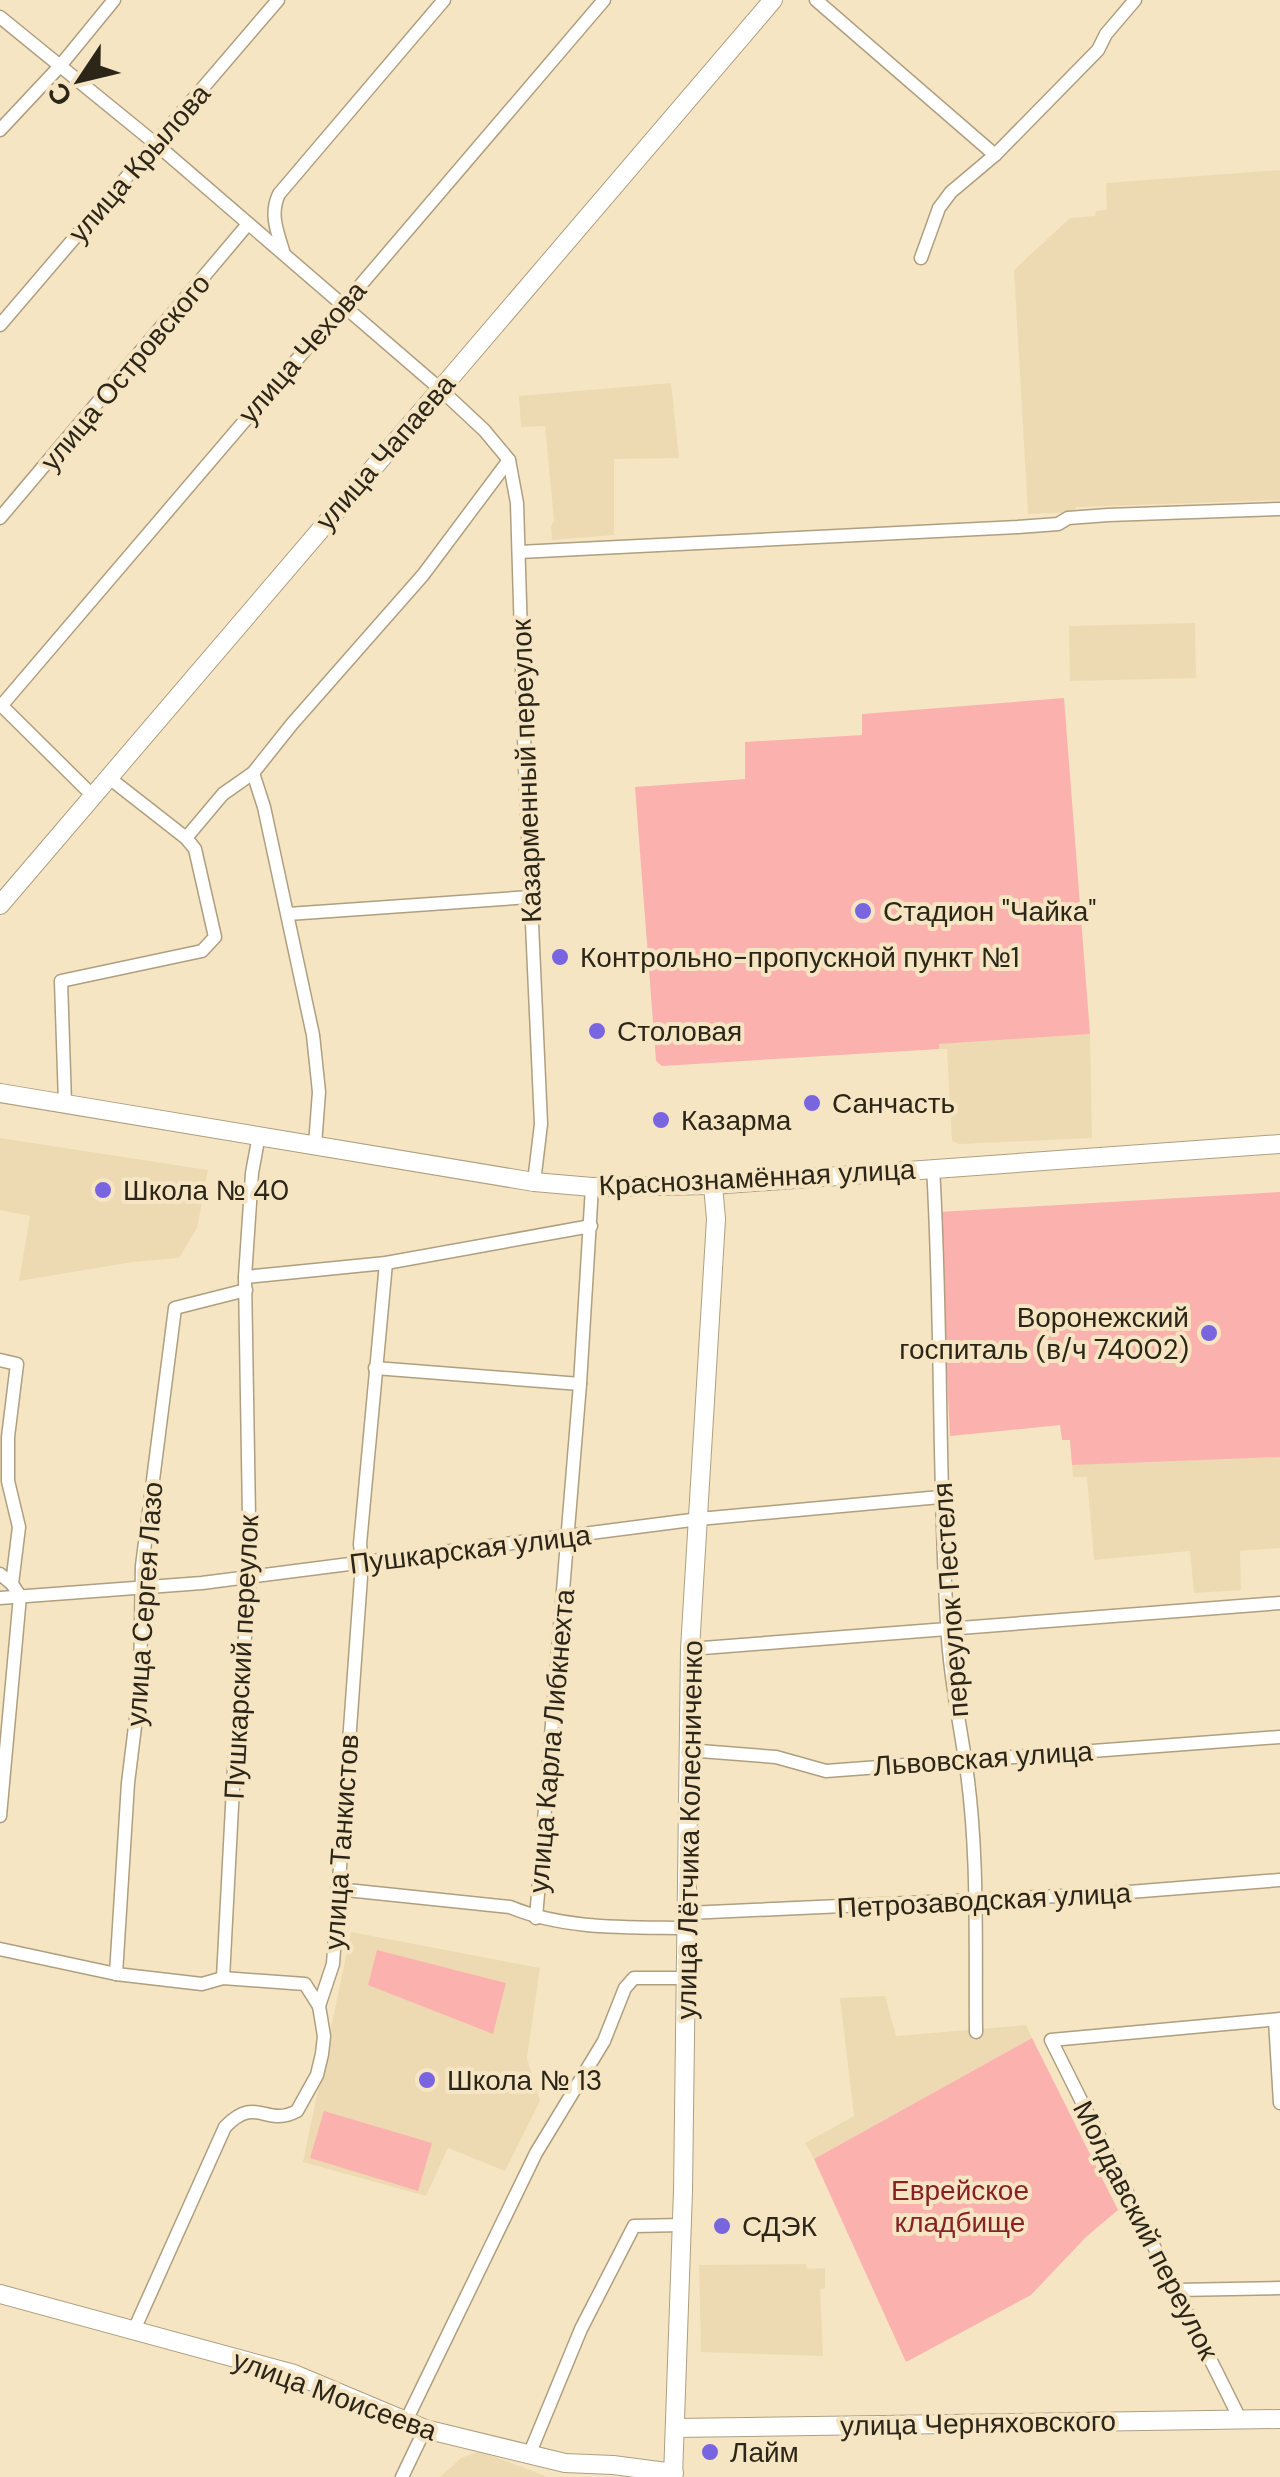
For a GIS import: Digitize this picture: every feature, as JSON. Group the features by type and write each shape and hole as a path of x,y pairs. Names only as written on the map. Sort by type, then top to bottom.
{"street":[{"path":"0,130 114,0"},
{"name":"улица Крылова","path":"0,325 278,0"},
{"path":"284,256 273,217 279,194 444,0"},
{"name":"улица Чехова","path":"1,704 604,0"},
{"name":"улица Чапаева","path":"0,905 772,0"},
{"path":"816,0 995,155"},
{"path":"921,258 939,208 951,192 995,155 1098,50 1106,34 1135,0"},
{"path":"0,17 156,144 439,388 509,460 423,575 254,773 224,794 186,838"},
{"name":"улица Островского","path":"0,518 248,224"},
{"name":"Казарменный переулок","path":"509,460 518,503 541,1124 534,1182"},
{"path":"519,552 1031,526 1108,515 1280,509"},
{"path":"1,704 92,795"},
{"path":"254,773 313,1035 319,1092 315,1145"},
{"path":"65,1103 61,981 202,951 215,937 195,849 108,777"},
{"path":"288,914 530,897"},
{"name":"Краснознамённая улица","path":"0,1092 534,1182 592,1187 713,1184 1280,1144"},
{"name":"Пушкарский переулок","path":"224,1978 234,1768 250,1576 246,1283 252,1173 259,1135"},
{"name":"переулок Пестеля","path":"933,1166 940,1345 940,1496 947,1629 965,1758 975,1900 976,2032"},
{"name":"улица Лётчика Колесниченко","path":"678,2476 687,1750 716,1219 713,1184"},
{"name":"улица Карла Либкнехта","path":"536,1918 580,1384 592,1187"},
{"path":"246,1283 386,1263 591,1226"},
{"name":"улица Танкистов","path":"134,2330 225,2127 238,2114 253,2110 279,2117 297,2111 317,2075 324,2036 319,2006 333,1964 362,1562 360,1544 386,1263"},
{"name":"улица Сергея Лазо","path":"116,1974 128,1783 140,1686 142,1566 175,1308 246,1283"},
{"path":"0,1360 17,1364 8,1437 8,1481 18,1527 0,1816"},
{"path":"376,1368 580,1384"},
{"name":"Пушкарская улица","path":"0,1598 16,1590 144,1588 699,1520 940,1496"},
{"path":"0,1574 16,1590"},
{"path":"690,1649 1280,1603"},
{"name":"Львовская улица","path":"687,1750 776,1757 826,1770 1280,1736"},
{"name":"Петрозаводская улица","path":"337,1889 510,1908 536,1918 608,1927 1280,1880"},
{"path":"0,1949 116,1974 202,1984 224,1978 305,1984 319,2006"},
{"path":"405,2423 536,2152 604,2041 625,1988 634,1978 687,1978"},
{"path":"1278,2020 1280,2103"},
{"name":"Молдавский переулок","path":"1240,2420 1050,2040 1278,2020"},
{"path":"528,2455 581,2328 634,2226 682,2225"},
{"path":"1176,2290 1280,2288"},
{"name":"улица Моисеева","path":"0,2294 294,2374 425,2430 564,2463 613,2465 678,2476"},
{"name":"улица Черняховского","path":"676,2428 1280,2419"},
{"path":"402,2477 425,2430"},
{"path":"564,2463 606,2477"}],"shaded area":[{"path":"1280,170 1280,500 1076,507 1075,512 1028,514 1014,270 1070,218 1095,216 1096,211 1107,210 1106,183"},
{"path":"671,383 679,458 614,459 614,535 552,540 554,520 545,426 521,427 519,396"},
{"path":"1195,623 1196,678 1070,681 1069,626"},
{"path":"1090,1034 1092,1138 959,1144 952,1141 947,1049 939,1049 939,1044"},
{"name":"Школа № 40","path":"0,1138 208,1170 197,1228 179,1258 19,1281 30,1216 0,1210"},
{"path":"1280,1192 1280,1548 1240,1551 1241,1590 1194,1593 1190,1551 1094,1560 1087,1477 1073,1477 1070,1440 1062,1440 1061,1425 950,1436"},
{"name":"Школа № 13","path":"351,1932 540,1968 527,2058 540,2101 505,2171 448,2148 426,2196 303,2162"},
{"path":"885,1996 896,2036 1026,2025 1032,2038 814,2159 805,2143 854,2116 840,1998"},
{"path":"806,2264 807,2269 825,2268 825,2288 820,2289 823,2356 701,2352 699,2265"},
{"path":"480,2451 548,2477 440,2477 461,2458"}],"green space":[{"name":"Стадион \"Чайка\"","path":"1064,698 1090,1034 939,1044 939,1049 662,1066 656,1061 635,787 745,779 745,742 862,735 862,714"},
{"path":"1280,1192 1280,1457 1072,1465 1070,1440 1062,1440 1060,1425 950,1436 939,1212"},
{"path":"377,1950 506,1983 493,2034 368,1985"},
{"name":"Еврейское кладбище","path":"1032,2038 1118,2210 1086,2237 1031,2295 906,2362 814,2159"},
{"path":"324,2111 432,2143 418,2191 310,2158"}],"place":[{"name":"Стадион \"Чайка\"","path":"863,911"},
{"name":"Контрольно-пропускной пункт №1","path":"560,957"},
{"name":"Столовая","path":"597,1031"},
{"name":"Санчасть","path":"812,1103"},
{"name":"Казарма","path":"661,1120"},
{"name":"Школа № 40","path":"103,1190"},
{"name":"Воронежский госпиталь (в/ч 74002)","path":"1209,1333"},
{"name":"Школа № 13","path":"427,2080"},
{"name":"СДЭК","path":"722,2226"},
{"name":"Лайм","path":"710,2452"}]}
